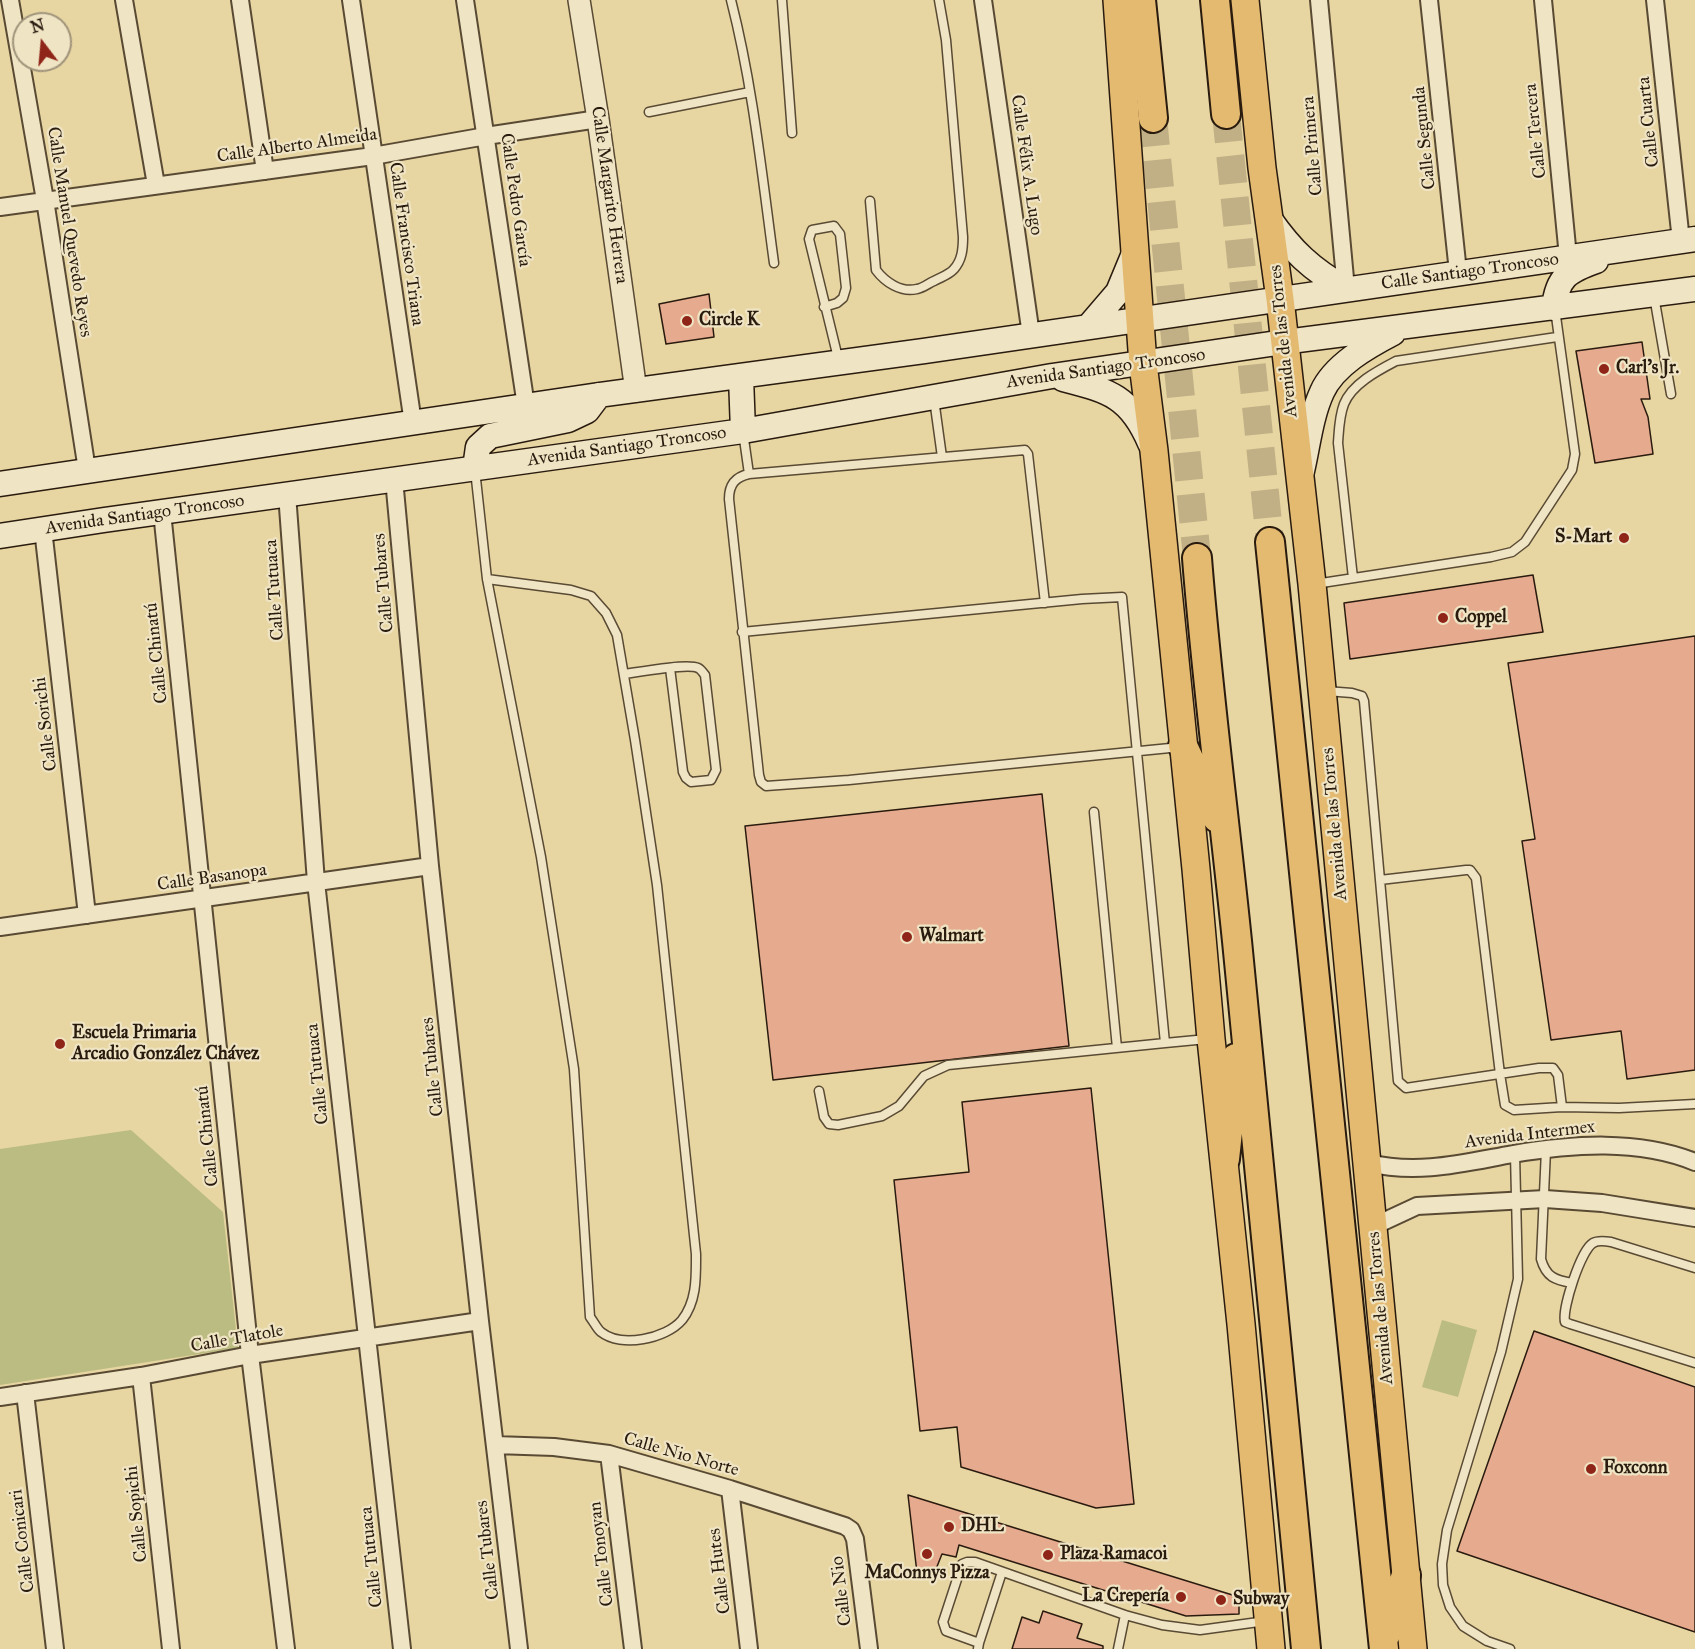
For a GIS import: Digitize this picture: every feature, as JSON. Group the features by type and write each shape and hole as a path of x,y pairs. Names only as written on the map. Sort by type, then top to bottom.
{"highway":[{"path":"1141,0 1153,118"},
{"path":"1215,0 1226,114"},
{"name":"Avenida de las Torres","path":"1270,542 1383,1645"},
{"path":"1197,558 1203,635 1200,745 1226,837 1306,1649"},
{"path":"1225,1160 1243,1003"},
{"path":"1383,1645 1406,1575"}],"main road":[{"path":"1117,0 1143,364 1154,451 1200,745 1211,1039 1225,1160 1268,1639"},
{"name":"Avenida de las Torres","path":"1245,0 1262,168 1280,299 1323,691 1413,1649"},
{"path":"1269,218 1298,255 1346,289"},
{"name":"Calle Santiago Troncoso","path":"1141,320 1688,240"},
{"path":"1554,308 1556,292 1566,275 1580,267 1635,248"},
{"path":"1088,327 1118,292 1136,249"},
{"path":"1284,342 1695,289"},
{"path":"0,484 599,395 1141,320"},
{"path":"1299,485 1322,391 1341,367 1366,347 1409,325"},
{"name":"Avenida Santiago Troncoso","path":"0,536 743,431 1052,376 1284,342"},
{"path":"1052,376 1096,388 1129,406 1142,422 1154,451"},
{"path":"741,377 743,431"},
{"path":"475,468 478,447 490,436 568,420 587,411 599,395"}],"street":[{"name":"Calle Manuel Quevedo Reyes","path":"10,0 45,200 87,470"},
{"path":"124,0 156,185"},
{"path":"240,0 265,171"},
{"name":"Calle Francisco Triana","path":"351,0 412,423"},
{"name":"Calle Pedro García","path":"465,0 525,406"},
{"name":"Calle Margarito Herrera","path":"579,0 636,391"},
{"name":"Calle Félix A. Lugo","path":"983,0 1031,335"},
{"name":"Calle Primera","path":"1319,0 1346,289"},
{"name":"Calle Segunda","path":"1430,0 1458,272"},
{"name":"Calle Tercera","path":"1543,0 1568,258"},
{"name":"Calle Cuarta","path":"1655,0 1688,240"},
{"name":"Calle Alberto Almeida","path":"0,207 373,156 598,119"},
{"name":"Calle Tubares","path":"394,479 430,866 480,1322 519,1649"},
{"name":"Calle Tutuaca","path":"287,494 316,882 402,1649"},
{"name":"Calle Chinatú","path":"162,512 250,1355 286,1649"},
{"name":"Calle Sorichi","path":"43,530 87,915"},
{"name":"Calle Basanopa","path":"0,927 430,866"},
{"name":"Avenida Intermex","path":"1368,1163 1389,1168 1408,1169 1595,1145 1642,1148 1681,1156 1695,1162"},
{"path":"1374,1226 1417,1206 1545,1198 1602,1203 1695,1218"},
{"name":"Calle Tlatole","path":"0,1397 141,1376 250,1355 480,1322"},
{"name":"Calle Sopichi","path":"141,1376 171,1649"},
{"name":"Calle Conicari","path":"25,1393 55,1649"},
{"name":"Calle Nio Norte","path":"495,1445 554,1447 609,1454 730,1489 834,1522 851,1530"},
{"name":"Calle Tonoyan","path":"609,1454 633,1649"},
{"name":"Calle Hutes","path":"730,1489 749,1649"},
{"name":"Calle Nio","path":"851,1530 855,1539 868,1649"}],"lane":[{"path":"731,0 750,92 774,263"},
{"path":"782,0 792,133"},
{"path":"870,201 876,270 882,278 905,289 917,289 949,274 956,267 963,252 963,237 946,40 939,0"},
{"path":"649,112 750,92"},
{"path":"824,307 837,303 843,298 846,288 840,234 834,226 812,230 809,239 824,307 840,363"},
{"path":"1654,296 1671,394"},
{"path":"1312,584 1491,557 1512,552 1525,542 1572,470 1575,454 1554,308"},
{"path":"1353,578 1338,443 1344,403 1356,388 1396,361 1557,337"},
{"path":"933,396 942,456"},
{"path":"743,431 749,474"},
{"path":"1045,603 1027,452 1022,450 749,474 737,479 729,489 742,632 759,775 761,782 766,786 1200,745"},
{"path":"475,468 487,579 541,857 574,1069 590,1317 601,1332 617,1340 639,1341 662,1334 681,1321 691,1303 696,1286 696,1254 657,885 617,635 606,613 591,596 571,590 487,579"},
{"path":"742,632 1122,597 1166,1043"},
{"path":"624,674 670,668 690,666 699,668 705,675 716,770 711,780 691,783 683,772 670,668"},
{"path":"1323,691 1352,693 1362,696 1364,701 1398,1081 1406,1088 1539,1068 1553,1068 1558,1075 1562,1107"},
{"path":"1094,812 1117,1048"},
{"path":"1380,880 1466,870 1473,873 1476,878 1500,1074 1506,1105 1514,1110 1695,1104"},
{"path":"819,1091 824,1117 829,1124 838,1125 882,1116 899,1106 924,1076 948,1065 1211,1039"},
{"path":"1546,1150 1541,1259 1547,1275 1556,1280 1572,1283"},
{"path":"1510,1649 1487,1641 1463,1626 1450,1606 1443,1585 1442,1564 1447,1530 1511,1317 1518,1279 1515,1154"},
{"path":"1695,1268 1611,1242 1592,1243 1572,1283 1564,1311 1566,1322 1570,1324 1695,1363"},
{"path":"1002,1572 979,1646 946,1631 943,1622 963,1564 975,1562 1125,1615 1162,1625 1268,1639"},
{"path":"1118,1649 1125,1615"}],"green space":[{"path":"131,1130 223,1212 238,1348 0,1385 0,1149"},
{"path":"1442,1320 1477,1330 1458,1397 1422,1387"}],"building":[{"name":"Circle K","path":"709,294 714,337 666,344 659,304"},
{"path":"1642,342 1650,399 1641,399 1648,417 1653,454 1595,463 1576,351"},
{"name":"Coppel","path":"1533,575 1543,632 1350,659 1344,603"},
{"path":"1695,636 1695,1070 1627,1079 1621,1031 1551,1040 1522,841 1535,839 1508,663"},
{"name":"Walmart","path":"1042,794 1069,1046 773,1080 745,826"},
{"path":"1091,1088 1134,1504 1096,1508 961,1467 957,1427 920,1431 894,1180 969,1172 962,1102"},
{"name":"Foxconn","path":"1534,1331 1695,1387 1695,1632 1457,1551"},
{"name":"Plaza Ramacoi","path":"908,1495 1239,1597 1239,1614 1186,1616 959,1545 956,1557 942,1554 932,1579 917,1573"},
{"path":"1043,1611 1082,1624 1077,1638 1103,1646 1103,1649 1012,1649 1022,1617 1039,1623"}],"tunnel":[{"path":"1226,114 1270,542"},
{"path":"1153,118 1197,558"}],"place":[{"name":"Circle K","path":"687,321"},
{"name":"Carl's Jr.","path":"1604,369"},
{"name":"S-Mart","path":"1624,538"},
{"name":"Coppel","path":"1443,618"},
{"name":"Walmart","path":"907,937"},
{"name":"Escuela Primaria Arcadio González Chávez","path":"60,1044"},
{"name":"Foxconn","path":"1591,1469"},
{"name":"DHL","path":"949,1527"},
{"name":"MaConnys Pizza","path":"927,1554"},
{"name":"Plaza Ramacoi","path":"1048,1555"},
{"name":"La Crepería","path":"1181,1597"},
{"name":"Subway","path":"1221,1600"}]}
